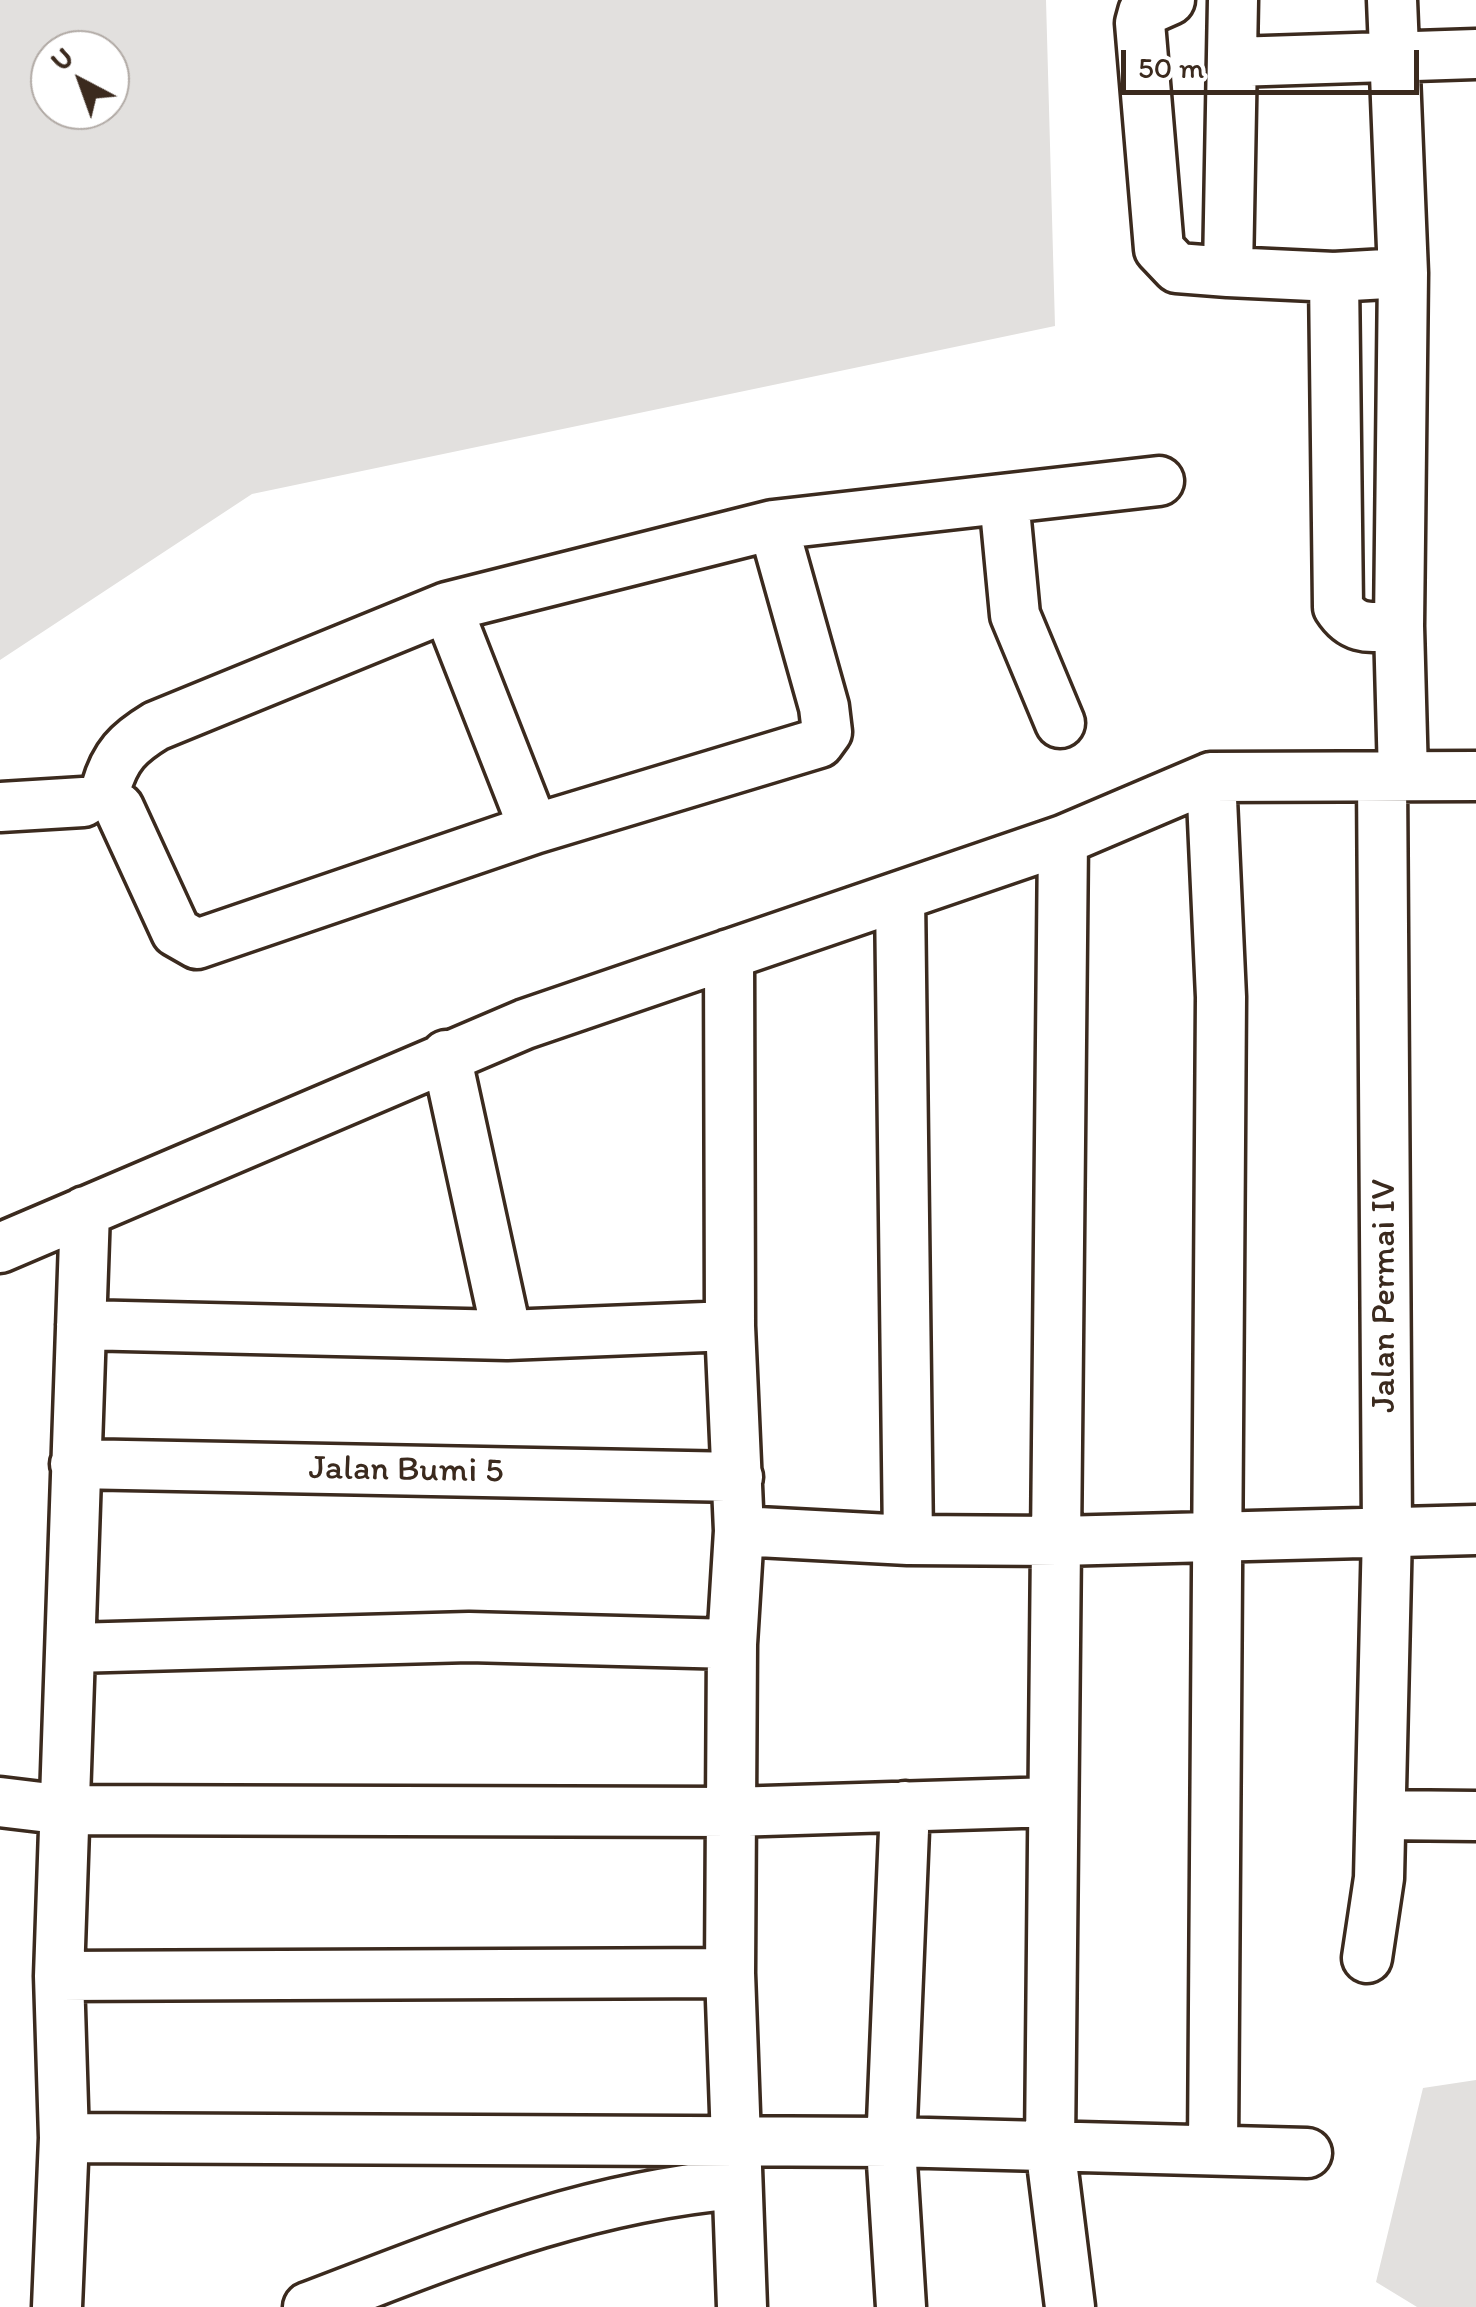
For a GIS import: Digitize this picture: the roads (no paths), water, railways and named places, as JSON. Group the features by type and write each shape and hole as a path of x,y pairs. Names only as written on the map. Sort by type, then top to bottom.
{"street":[{"path":"1170,0 1143,12 1140,23 1159,248 1178,268 1334,276 1403,274"},
{"path":"1228,272 1236,62 1234,0"},
{"name":"Jalan Permai IV","path":"1366,1958 1379,1878 1387,1531 1392,776 1399,626 1403,274 1392,0"},
{"path":"1236,62 1476,54"},
{"path":"1334,276 1338,606 1348,622 1361,628 1399,626"},
{"path":"772,525 827,732 819,742 534,830 197,944 176,932 103,799 113,763 129,742 156,726 448,607 772,525 1159,481"},
{"path":"1004,499 1015,615 1060,723"},
{"path":"448,607 534,830"},
{"path":"0,1248 446,1055 1063,840 1211,777 1476,776"},
{"path":"1211,777 1222,997 1213,2150"},
{"path":"0,807 103,799"},
{"path":"1063,840 1050,2146 1070,2307"},
{"path":"900,896 908,1540"},
{"path":"729,954 730,1326 739,1532 732,1644 730,1973 742,2307"},
{"path":"446,1055 507,1335"},
{"path":"57,2307 64,2138 59,1976 74,1648 75,1464 84,1211"},
{"path":"81,1324 507,1335 730,1326"},
{"name":"Jalan Bumi 5","path":"75,1464 738,1477"},
{"path":"739,1532 908,1540 1059,1540 1476,1530"},
{"path":"74,1648 469,1637 732,1644"},
{"path":"0,1802 66,1810 732,1812 1054,1802"},
{"path":"902,2307 891,2142 905,1806"},
{"path":"1381,1816 1476,1816"},
{"path":"59,1976 730,1973"},
{"path":"64,2138 734,2163 891,2142 1306,2152"},
{"path":"308,2307 530,2224 734,2163"}]}
